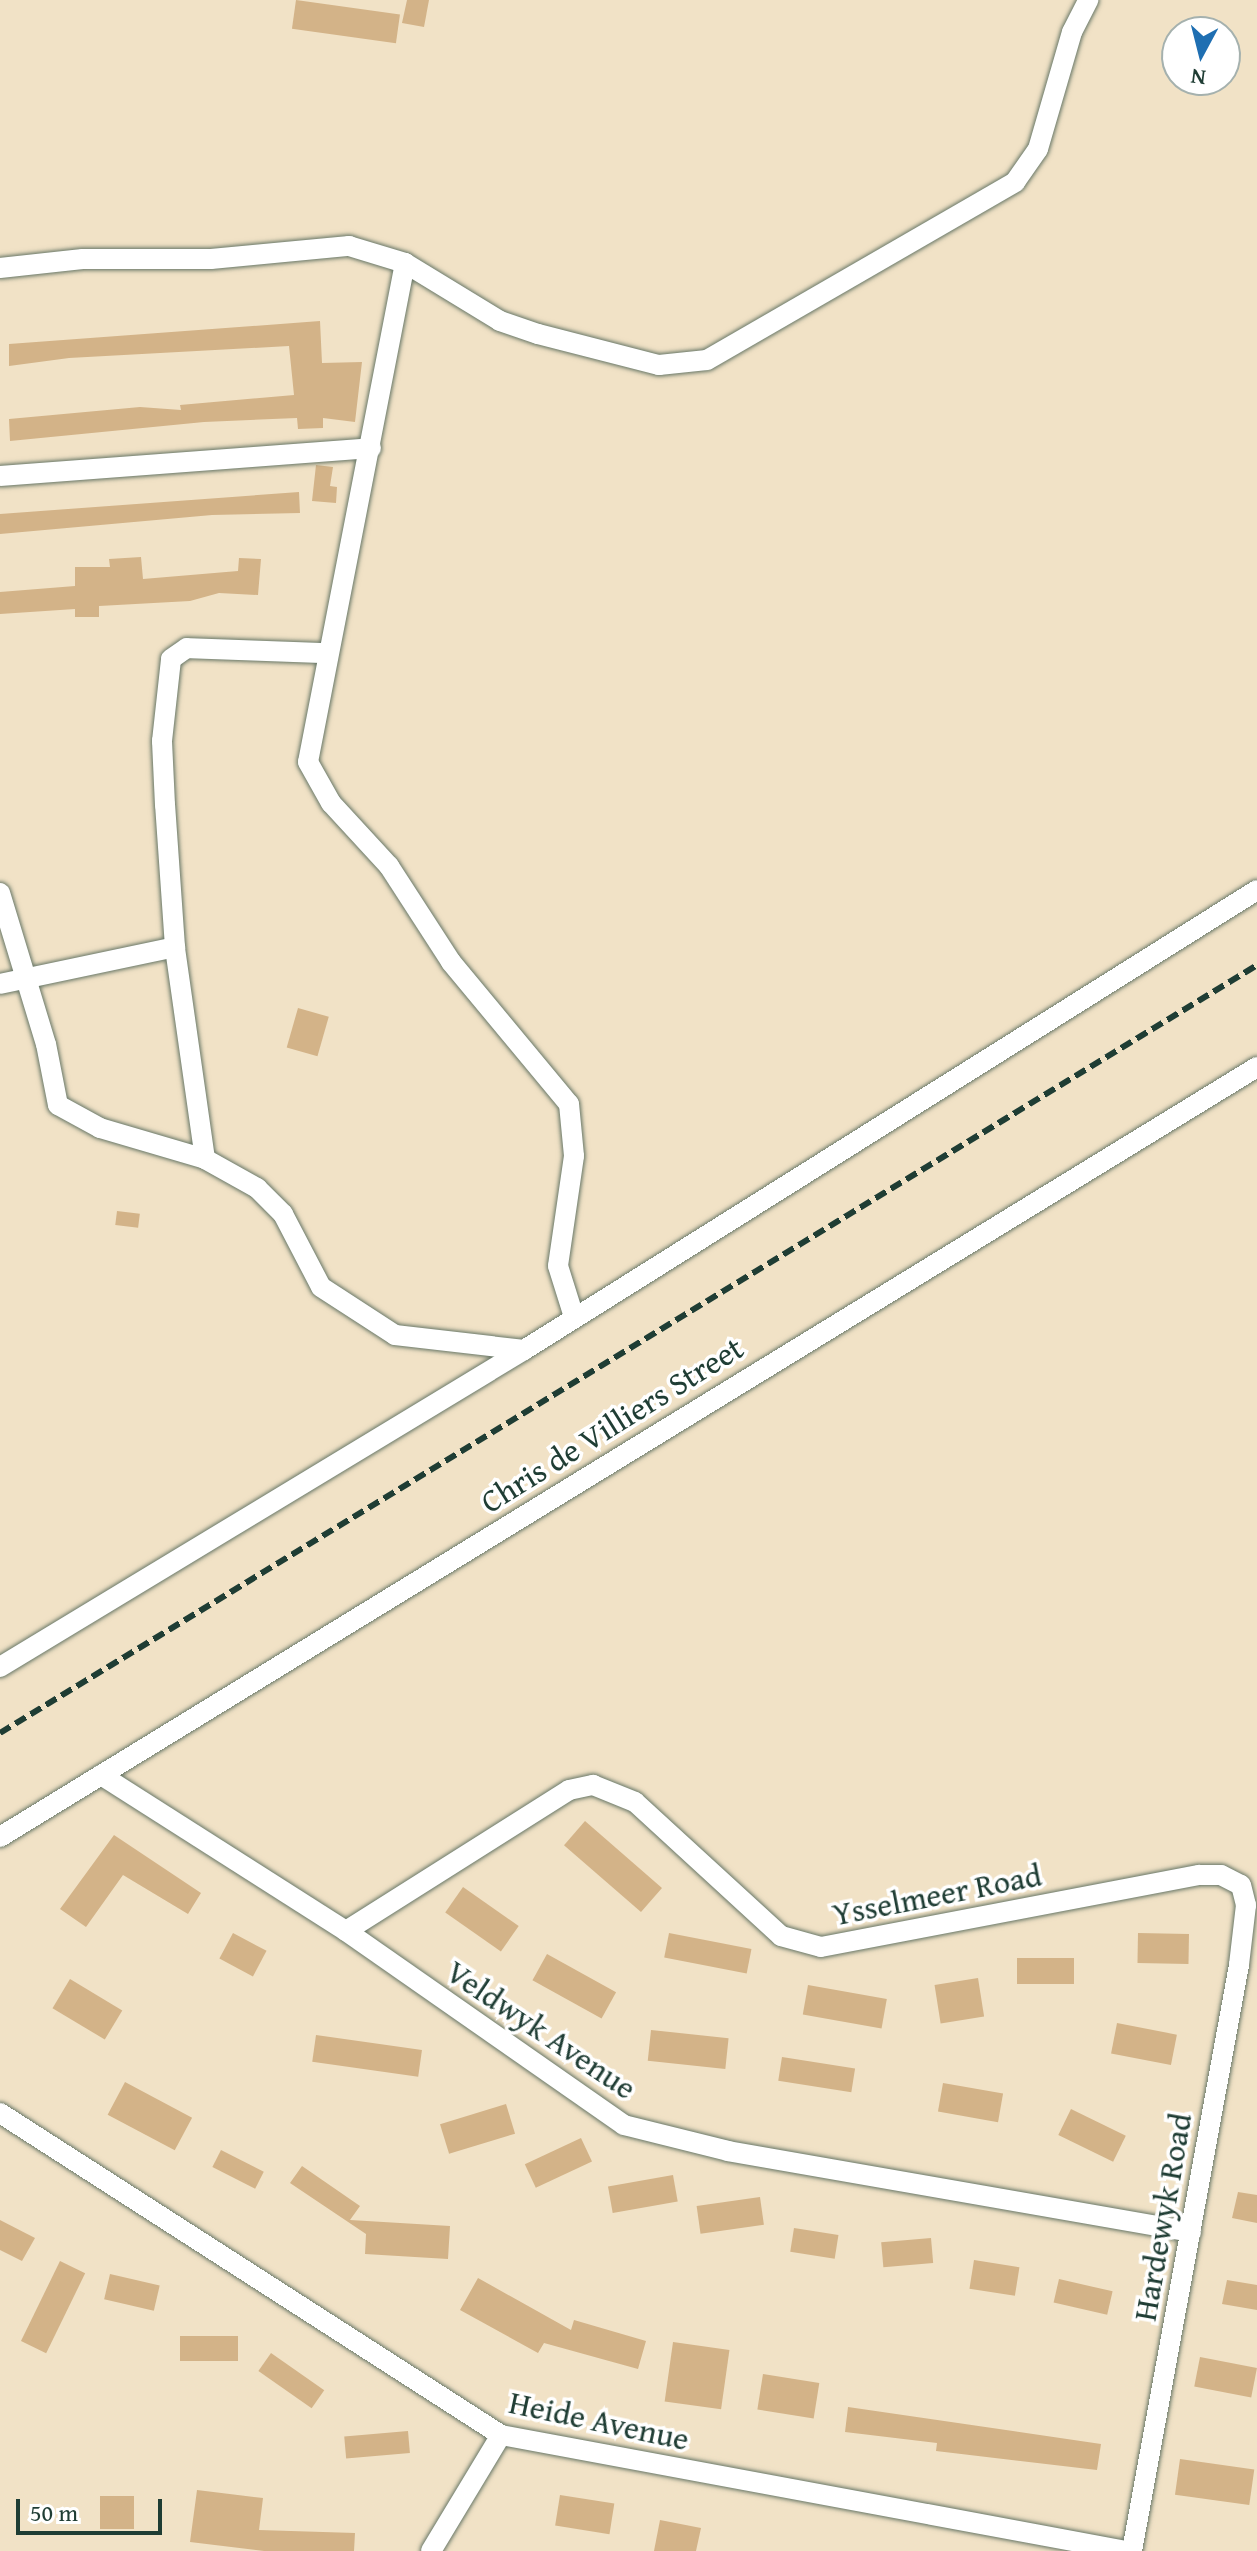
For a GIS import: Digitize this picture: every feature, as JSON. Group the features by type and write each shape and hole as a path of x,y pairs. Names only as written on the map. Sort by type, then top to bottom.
{"street":[{"path":"0,268 83,259 211,259 349,246 405,263 500,321 538,334 659,365 707,360 1015,182 1038,149 1072,32 1088,0"},
{"path":"405,263 371,448 325,653 308,747 310,772 389,866 451,962 569,1104 574,1156 558,1266 574,1317"},
{"path":"0,476 371,448"},
{"path":"205,1159 175,947 162,741 171,659 187,648 325,653"},
{"path":"0,1667 524,1350 1257,890"},
{"path":"0,893 26,977 58,1105 100,1128 205,1159 257,1188 283,1214 321,1287 395,1335 524,1350"},
{"path":"0,984 175,947"},
{"name":"Chris de Villiers Street","path":"0,1837 1257,1067"},
{"name":"Veldwyk Avenue","path":"101,1775 346,1931 624,2125 728,2151 1191,2232"},
{"name":"Ysselmeer Road","path":"346,1931 569,1790 593,1785 635,1802 781,1936 821,1947 1199,1875 1232,1879 1244,1893"},
{"name":"Hardewyk Road","path":"1129,2551 1191,2232 1241,1950 1244,1893"},
{"name":"Heide Avenue","path":"0,2113 501,2435 1129,2551"},
{"path":"431,2551 501,2435"}],"building":[{"path":"296,0 400,15 396,43 292,29"},
{"path":"407,0 429,0 424,27 402,23"},
{"path":"320,321 322,363 362,362 355,422 323,418 323,428 298,429 297,418 204,422 10,441 9,419 140,407 181,410 180,405 294,395 289,346 69,358 9,366 9,344"},
{"path":"316,465 333,467 330,486 337,487 336,503 312,501"},
{"path":"299,492 300,513 212,515 0,534 0,514"},
{"path":"141,557 143,579 238,571 239,558 261,559 258,595 219,593 190,601 99,606 99,617 75,617 75,609 0,614 0,592 75,586 75,567 110,567 109,559"},
{"path":"298,1008 329,1017 317,1056 287,1047"},
{"path":"117,1211 140,1214 138,1228 115,1225"},
{"path":"585,1821 662,1888 641,1912 564,1845"},
{"path":"114,1835 201,1893 188,1914 123,1875 86,1927 60,1909"},
{"path":"463,1887 519,1926 501,1951 445,1912"},
{"path":"233,1933 267,1951 253,1976 219,1959"},
{"path":"669,1933 751,1949 747,1974 664,1958"},
{"path":"1138,1933 1189,1934 1188,1964 1137,1963"},
{"path":"547,1954 616,1992 602,2019 532,1980"},
{"path":"1017,1958 1074,1958 1074,1984 1017,1984"},
{"path":"978,1978 984,2017 941,2023 935,1985"},
{"path":"70,1979 122,2010 105,2040 52,2008"},
{"path":"808,1985 887,1999 882,2028 803,2015"},
{"path":"1117,2023 1177,2035 1171,2065 1111,2053"},
{"path":"651,2030 729,2038 725,2069 648,2061"},
{"path":"316,2035 422,2050 418,2077 312,2062"},
{"path":"782,2057 855,2069 851,2092 778,2081"},
{"path":"125,2082 192,2118 175,2150 108,2115"},
{"path":"943,2083 1003,2094 998,2122 938,2112"},
{"path":"506,2104 515,2134 449,2154 440,2124"},
{"path":"1071,2109 1126,2136 1113,2162 1058,2135"},
{"path":"581,2138 592,2162 536,2188 525,2164"},
{"path":"221,2150 264,2172 255,2189 212,2167"},
{"path":"302,2166 360,2206 350,2220 450,2226 448,2259 365,2254 366,2234 290,2183"},
{"path":"673,2175 678,2202 613,2213 608,2186"},
{"path":"1238,2192 1257,2195 1257,2223 1232,2218"},
{"path":"760,2197 764,2225 701,2234 697,2206"},
{"path":"0,2220 35,2238 22,2261 0,2250"},
{"path":"794,2228 838,2235 835,2259 790,2252"},
{"path":"931,2238 933,2263 883,2267 881,2242"},
{"path":"974,2260 1019,2267 1015,2296 969,2289"},
{"path":"60,2261 85,2273 46,2353 21,2341"},
{"path":"110,2274 160,2285 154,2311 104,2299"},
{"path":"478,2278 571,2330 574,2320 646,2341 638,2369 544,2343 538,2353 460,2310"},
{"path":"1059,2279 1113,2291 1107,2315 1054,2302"},
{"path":"1227,2280 1257,2285 1257,2310 1222,2304"},
{"path":"180,2336 238,2336 238,2361 180,2361"},
{"path":"673,2342 729,2350 721,2409 665,2401"},
{"path":"271,2353 324,2390 312,2408 258,2371"},
{"path":"1200,2357 1257,2368 1251,2398 1194,2386"},
{"path":"763,2374 819,2383 814,2418 757,2410"},
{"path":"848,2407 1101,2444 1097,2470 936,2451 937,2443 845,2432"},
{"path":"408,2431 410,2453 346,2458 344,2437"},
{"path":"1180,2459 1254,2469 1249,2505 1175,2495"},
{"path":"197,2490 263,2498 259,2530 355,2533 354,2551 264,2551 190,2542"},
{"path":"560,2495 614,2504 609,2534 555,2526"},
{"path":"100,2496 134,2496 134,2529 100,2529"},
{"path":"660,2520 701,2528 696,2551 654,2551"}],"railway":[{"path":"0,1733 1257,965"}]}
